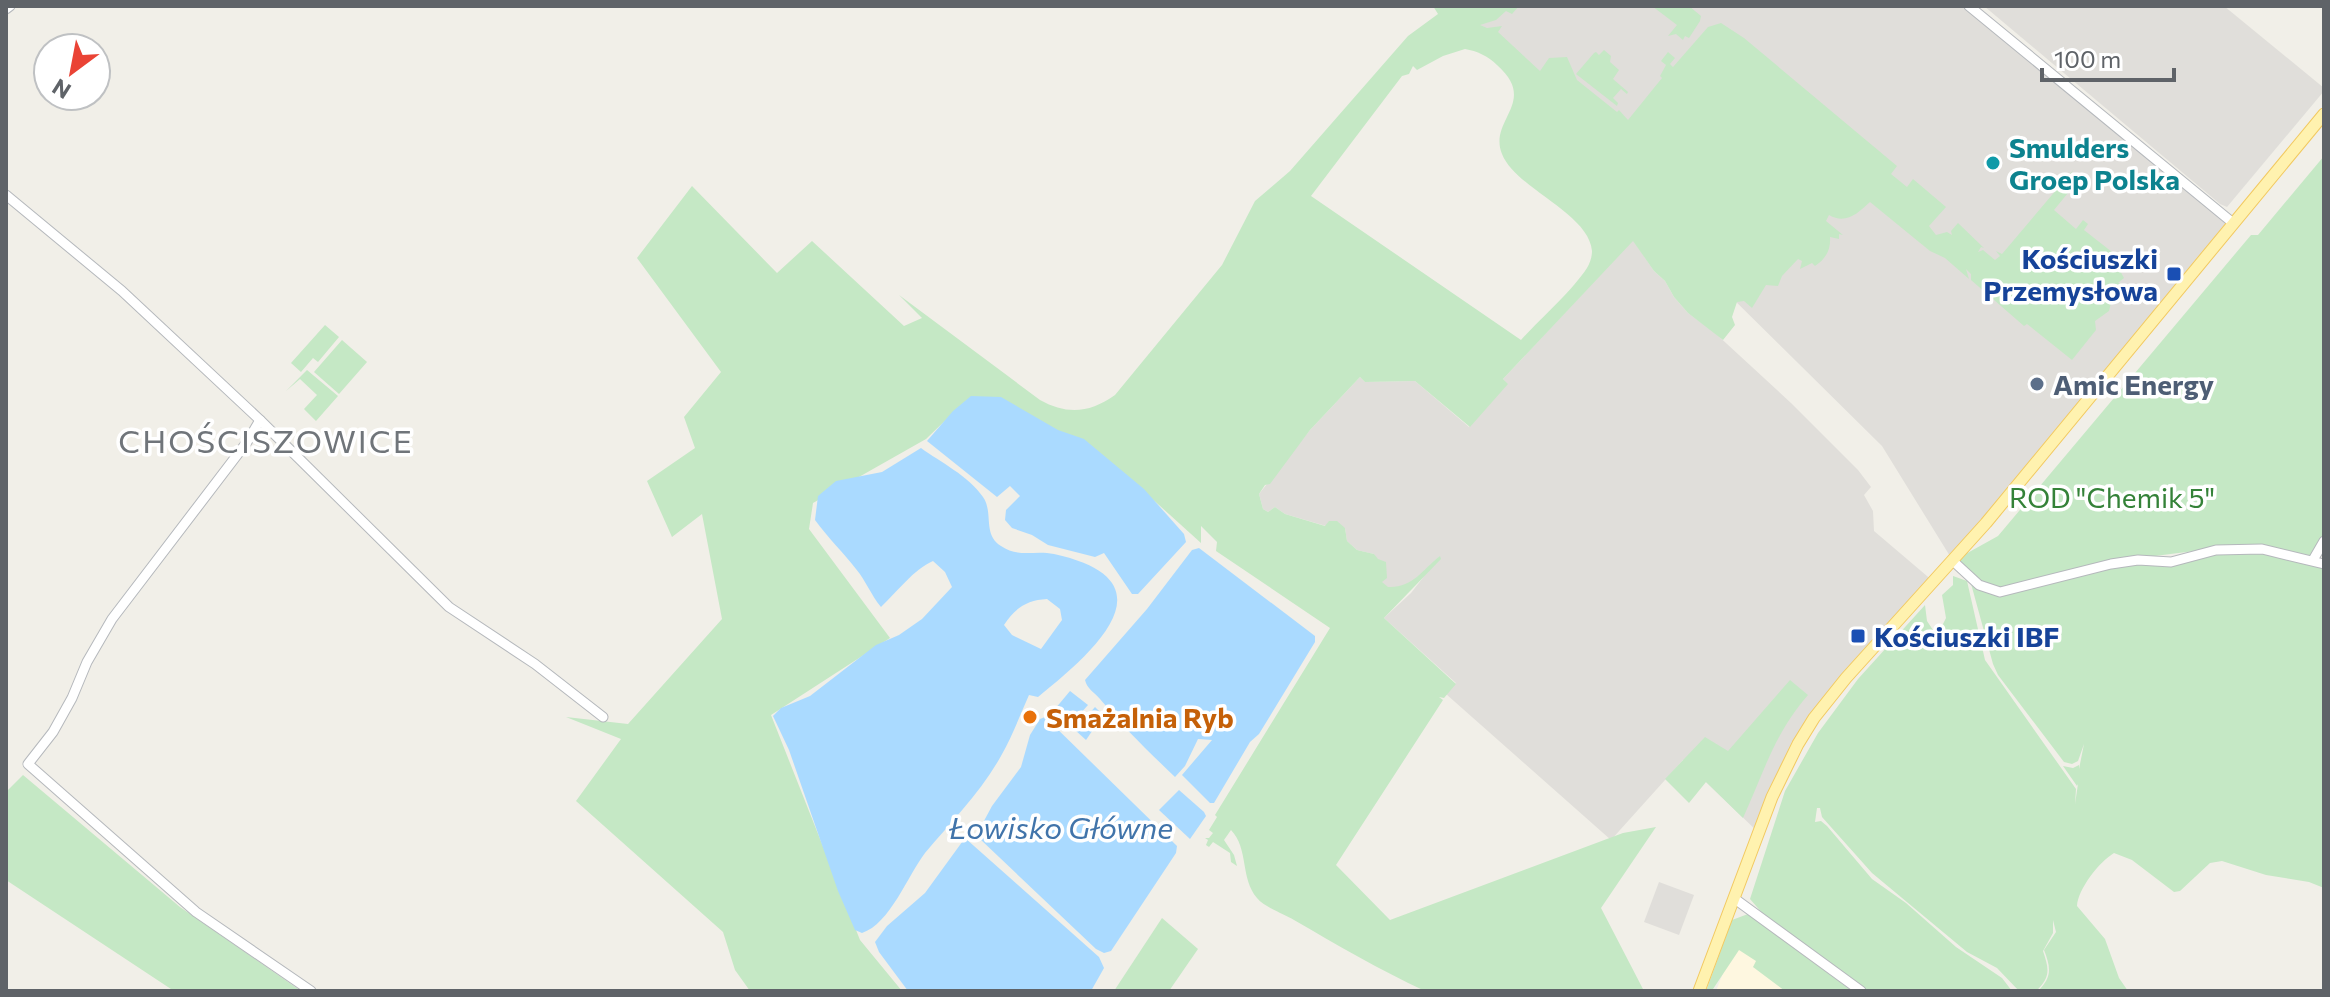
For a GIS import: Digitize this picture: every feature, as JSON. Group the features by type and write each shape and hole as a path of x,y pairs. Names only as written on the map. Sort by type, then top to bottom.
{"main road":[{"path":"1699,991 1772,797 1814,718 1846,678 1953,561 2324,114"}],"street":[{"path":"1969,6 2233,223"},
{"path":"6,195 122,291 260,420 449,607 535,664 603,717"},
{"path":"260,420 247,442 112,619 53,732 28,764 196,912 311,991"},
{"path":"2313,560 2324,541"},
{"path":"1953,561 1979,585 2000,592 2111,564 2142,560 2171,562 2216,550 2262,549 2324,564"},
{"path":"1735,899 1861,991"}],"shaded area":[{"path":"1460,6 1969,6 2233,223 1953,561 1882,446 1643,210"},
{"path":"1984,6 2224,6 2324,91 2227,207"},
{"path":"1633,240 1688,313 1714,332 1791,403 1858,470 1871,487 1864,495 1873,511 1874,531 1934,582 1814,718 1759,833 1683,760 1611,840 1446,694 1456,683 1384,618 1411,593 1440,556 1418,578 1402,587 1388,588 1381,582 1374,554 1357,550 1347,541 1345,528 1285,514 1275,507 1268,512 1263,509 1259,494 1310,430 1360,377 1365,382 1415,381 1469,427 1507,384 1503,379"},
{"path":"1659,882 1694,895 1679,935 1644,922"},
{"path":"1744,920 1841,991 1716,991"}],"green space":[{"path":"1433,6 1519,6 1512,14 1506,11 1496,20 1480,25 1487,28 1502,26 1498,32 1540,71 1549,58 1567,57 1577,80 1628,120 1662,78 1660,76 1666,65 1661,61 1668,52 1675,58 1670,64 1673,67 1708,27 1721,23 1744,38 1897,166 1891,174 1907,187 1913,179 1946,207 1929,226 1936,235 1947,232 1952,235 1951,231 1958,223 1984,248 1981,247 1978,252 1983,250 1995,260 2000,256 1996,251 2002,254 2074,169 2070,175 2077,182 2054,210 2076,229 2083,220 2088,224 2084,230 2112,252 2110,255 2120,263 2118,267 2124,278 2118,283 2128,285 2111,303 2109,311 2095,321 2096,330 2072,360 2027,324 2024,326 1971,280 1971,274 1966,269 1969,279 1870,202 1846,218 1829,215 1826,221 1843,235 1839,234 1839,239 1830,237 1825,257 1815,266 1812,263 1800,269 1802,261 1798,259 1782,276 1778,286 1766,285 1752,308 1744,301 1737,302 1732,317 1735,325 1723,340 1688,313 1633,241 1503,379 1508,384 1470,427 1415,381 1365,382 1360,377 1310,430 1270,484 1265,485 1259,494 1263,509 1268,512 1275,507 1285,514 1325,526 1329,521 1337,521 1345,528 1347,541 1357,550 1374,554 1386,562 1387,578 1382,582 1388,587 1404,585 1440,556 1441,559 1384,618 1456,684 1444,698 1439,697 1443,700 1336,865 1390,920 1623,833 1656,827 1601,908 1644,991 1425,991 1260,901 1248,882 1240,846 1231,830 1224,840 1237,866 1231,862 1230,853 1213,842 1209,847 1205,838 1213,833 1209,830 1217,817 1215,815 1330,628 1216,551 1217,542 1201,526 1201,543 1149,496 954,412 926,439 813,503 809,529 890,638 771,715 860,940 902,991 750,991 735,970 723,932 576,801 621,739 566,717 628,724 722,619 702,514 672,537 647,481 695,448 684,417 721,372 637,258 692,186 777,273 812,241 904,326 922,318 899,295 1040,400 1069,410 1097,405 1115,395 1222,265 1255,201 1290,171 1408,36 1438,14","holes":["1465,49 1494,62 1509,78 1514,90 1499,142 1509,166 1578,225 1588,237 1592,251 1581,277 1521,340 1311,196 1402,76 1409,74 1413,66 1417,70 1443,56"]},
{"path":"1652,6 1689,6 1701,16 1700,21 1689,38 1685,36 1683,40 1676,34 1668,36 1677,25"},
{"path":"1604,50 1619,70 1613,79 1628,92 1621,89 1613,98 1617,106 1576,74 1594,53 1599,55"},
{"name":"ROD \"Chemik 5\"","path":"2324,156 2324,532 2311,559 2324,567 2324,888 2222,861 2210,863 2180,891 2174,892 2132,860 2114,853 2090,876 2077,906 2105,939 2119,978 2128,991 2038,991 2049,972 2044,950 2056,932 2053,920 2053,933 2043,951 2046,977 2036,991 2019,991 1997,968 1967,952 1872,873 1817,808 1815,822 1821,821 1827,826 1872,879 1906,903 1956,947 2002,978 2012,991 1867,991 1763,914 1750,899 1785,791 1818,733 1858,679 1925,605 1927,621 1937,636 1946,618 1942,595 1953,585 1953,576 1967,581 1985,660 2076,789 2075,804 2078,784 2063,766 2073,768 2079,765 2079,769 2084,744 2078,761 2072,764 2064,762 1998,675 1970,580 1989,593 2218,548 2139,558 2002,589 1988,587 1953,561 1998,536 2251,235 2258,235"},
{"path":"325,325 339,337 318,362 313,358 301,372 291,363"},
{"path":"342,340 367,362 339,394 314,372"},
{"path":"307,370 338,396 316,421 304,409 317,395 300,379 286,391"},
{"path":"1790,680 1808,695 1778,739 1743,818 1706,782 1689,803 1665,779 1705,737 1728,751"},
{"path":"23,775 180,907 301,991 174,991 6,880 6,792"},
{"path":"1748,914 1852,991 1785,991 1753,967 1756,961 1739,950 1714,991 1706,991 1732,920"},
{"path":"1162,918 1198,949 1169,991 1114,991"}],"water":[{"path":"971,396 1001,397 1058,430 1084,439 1144,489 1184,534 1186,542 1138,594 1132,594 1104,553 1095,557 1048,545 1012,528 1005,520 1006,510 1020,496 1010,486 997,497 927,441"},
{"path":"921,448 977,489 986,503 992,536 1001,546 1020,553 1054,554 1091,566 1111,582 1117,600 1112,619 1081,660 1038,697 1029,695 1005,749 984,782 925,853 890,910 872,928 862,933 855,930 838,891 789,750 773,716 781,708 810,696 876,645 899,635 922,619 952,587 945,572 933,561 912,575 881,607 860,574 815,520 818,496 836,481 882,472","holes":["1047,599 1060,609 1062,620 1041,649 1012,635 1004,625 1017,610 1033,601"]},
{"path":"1199,548 1315,636 1315,642 1214,803 1210,803 1182,775 1212,740 1198,739 1185,766 1175,777 1118,720 1085,680 1147,609 1192,550"},
{"path":"1070,691 1088,705 1071,724 1055,709"},
{"path":"1095,707 1103,715 1086,740 1075,730"},
{"name":"Łowisko Główne","path":"1045,717 1177,846 1176,853 1111,951 1104,953 1096,949 980,839 978,832 992,806 1021,767 1030,735 1040,719"},
{"path":"1179,790 1206,816 1190,839 1159,810"},
{"path":"965,838 1099,957 1104,968 1091,991 908,991 875,942 887,926 925,893"}],"place":[{"name":"Smulders Groep Polska","path":"1993,163"},
{"name":"Kościuszki Przemysłowa","path":"2174,274"},
{"name":"Amic Energy","path":"2037,384"},
{"name":"Kościuszki IBF","path":"1858,636"},
{"name":"Smażalnia Ryb","path":"1030,717"}],"district":[{"name":"CHOŚCISZOWICE","path":"266,440"}]}
